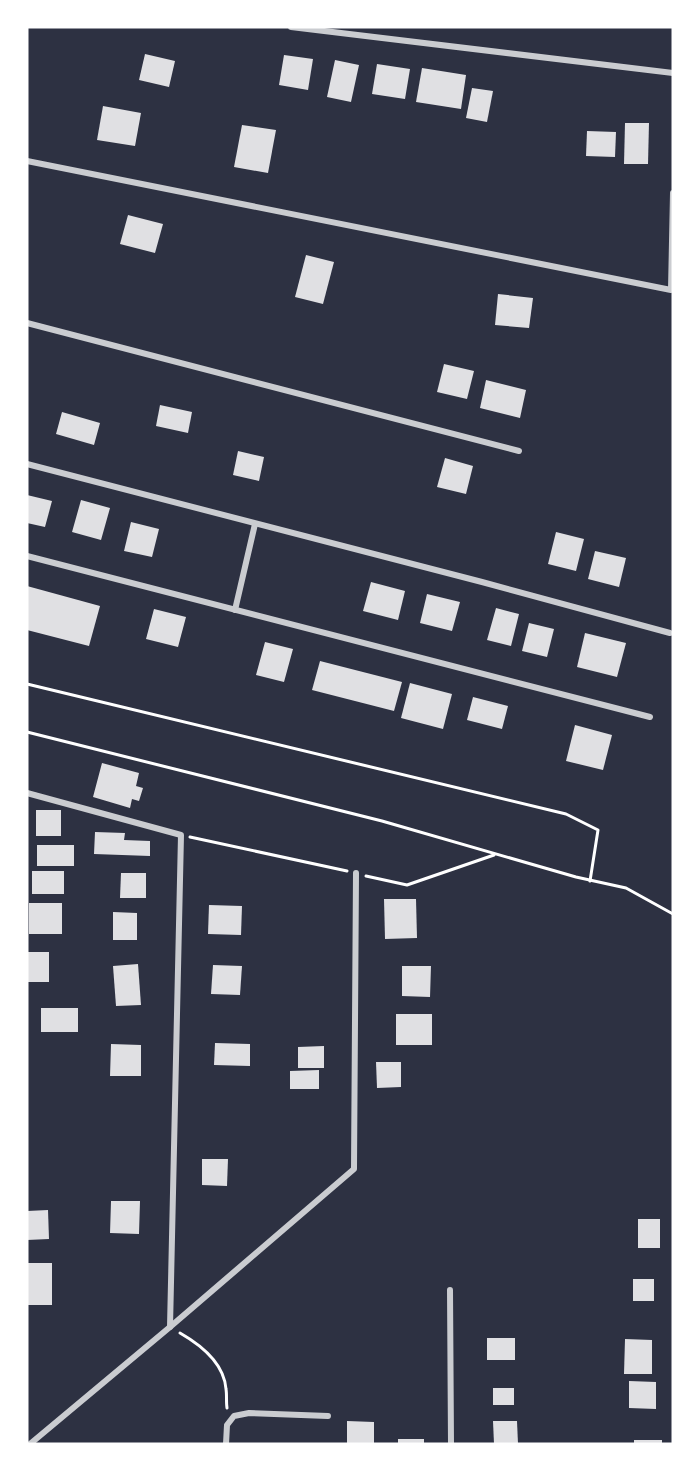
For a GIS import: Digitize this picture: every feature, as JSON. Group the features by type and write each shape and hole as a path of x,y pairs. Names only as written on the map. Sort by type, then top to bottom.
{"street":[{"path":"291,27 673,73"},
{"path":"27,161 671,290 673,193"},
{"path":"27,323 519,451"},
{"path":"27,464 670,633"},
{"path":"235,610 255,524"},
{"path":"27,556 650,717"},
{"path":"27,793 181,835 170,1327"},
{"path":"30,1444 354,1170 356,873"},
{"path":"450,1290 451,1444"},
{"path":"226,1444 227,1425 234,1416 249,1413 328,1416"}],"path":[{"path":"27,684 566,814 597,830 590,880"},
{"path":"27,732 382,821 495,854 626,888 673,914"},
{"path":"181,835 406,885 495,854"},
{"path":"170,1327 204,1349 219,1365 226,1387 227,1425"}],"building":[{"path":"145,54 175,61 169,87 139,80"},
{"path":"284,55 313,59 308,90 279,85"},
{"path":"335,60 359,65 351,102 327,97"},
{"path":"377,64 410,69 405,99 372,94"},
{"path":"422,68 466,75 461,109 416,102"},
{"path":"472,88 493,91 487,122 466,118"},
{"path":"103,106 141,113 135,146 97,140"},
{"path":"625,123 649,123 648,164 624,164"},
{"path":"242,125 276,130 268,173 234,167"},
{"path":"587,131 616,132 615,157 586,156"},
{"path":"128,215 163,224 155,253 120,244"},
{"path":"306,255 334,262 323,304 295,297"},
{"path":"498,294 533,298 529,328 495,325"},
{"path":"444,364 474,371 467,399 437,392"},
{"path":"486,380 526,390 520,418 480,408"},
{"path":"160,405 192,412 188,433 156,426"},
{"path":"62,412 100,423 94,445 56,434"},
{"path":"238,451 264,457 259,481 233,475"},
{"path":"445,458 473,466 466,494 437,487"},
{"path":"27,495 52,501 45,527 27,523"},
{"path":"81,500 110,508 101,540 72,532"},
{"path":"131,522 159,529 152,557 124,551"},
{"path":"556,532 584,539 576,571 548,564"},
{"path":"595,551 626,558 619,587 588,579"},
{"path":"371,582 405,591 398,620 363,611"},
{"path":"27,586 100,606 89,646 27,630"},
{"path":"427,594 460,602 452,631 420,623"},
{"path":"496,608 519,614 511,646 487,640"},
{"path":"154,609 186,617 178,647 146,639"},
{"path":"529,623 554,629 547,657 522,651"},
{"path":"585,633 626,643 617,677 577,667"},
{"path":"265,642 293,649 284,682 256,675"},
{"path":"320,661 402,682 394,711 312,690"},
{"path":"410,683 452,694 443,729 401,718"},
{"path":"473,697 508,706 502,729 467,720"},
{"path":"575,725 612,735 603,770 566,761"},
{"path":"102,763 139,773 136,786 143,788 139,801 132,799 130,808 93,797"},
{"path":"36,810 61,810 61,836 36,836"},
{"path":"95,832 125,833 124,840 150,841 150,856 94,854"},
{"path":"37,845 74,845 74,866 37,866"},
{"path":"32,871 64,871 64,894 32,894"},
{"path":"121,873 146,873 146,898 120,898"},
{"path":"384,899 416,899 417,938 385,939"},
{"path":"29,903 62,903 62,934 29,934"},
{"path":"209,905 242,906 241,935 208,934"},
{"path":"113,912 137,913 137,940 113,940"},
{"path":"27,952 49,952 49,982 27,982"},
{"path":"138,964 141,1005 116,1006 113,966"},
{"path":"213,965 242,966 240,995 211,994"},
{"path":"402,966 431,966 430,997 402,996"},
{"path":"41,1008 78,1008 78,1032 41,1032"},
{"path":"396,1014 432,1014 432,1045 396,1045"},
{"path":"215,1043 250,1044 250,1066 214,1065"},
{"path":"111,1044 141,1045 141,1076 110,1076"},
{"path":"324,1046 324,1068 298,1068 298,1047"},
{"path":"376,1062 401,1062 401,1087 377,1088"},
{"path":"319,1070 319,1089 290,1089 290,1071"},
{"path":"202,1159 228,1159 227,1186 202,1185"},
{"path":"111,1201 140,1201 139,1234 110,1233"},
{"path":"48,1210 49,1239 27,1240 27,1211"},
{"path":"638,1219 660,1219 660,1248 638,1248"},
{"path":"27,1263 52,1263 52,1305 27,1305"},
{"path":"633,1279 654,1279 654,1301 633,1301"},
{"path":"487,1338 515,1338 515,1360 487,1360"},
{"path":"625,1339 652,1340 652,1374 624,1374"},
{"path":"629,1381 656,1382 656,1409 629,1408"},
{"path":"493,1388 514,1388 514,1405 493,1405"},
{"path":"347,1421 374,1422 374,1444 347,1444"},
{"path":"493,1421 517,1421 518,1444 494,1444"},
{"path":"398,1439 424,1439 424,1444 398,1444"},
{"path":"634,1440 662,1440 662,1444 634,1444"}]}
